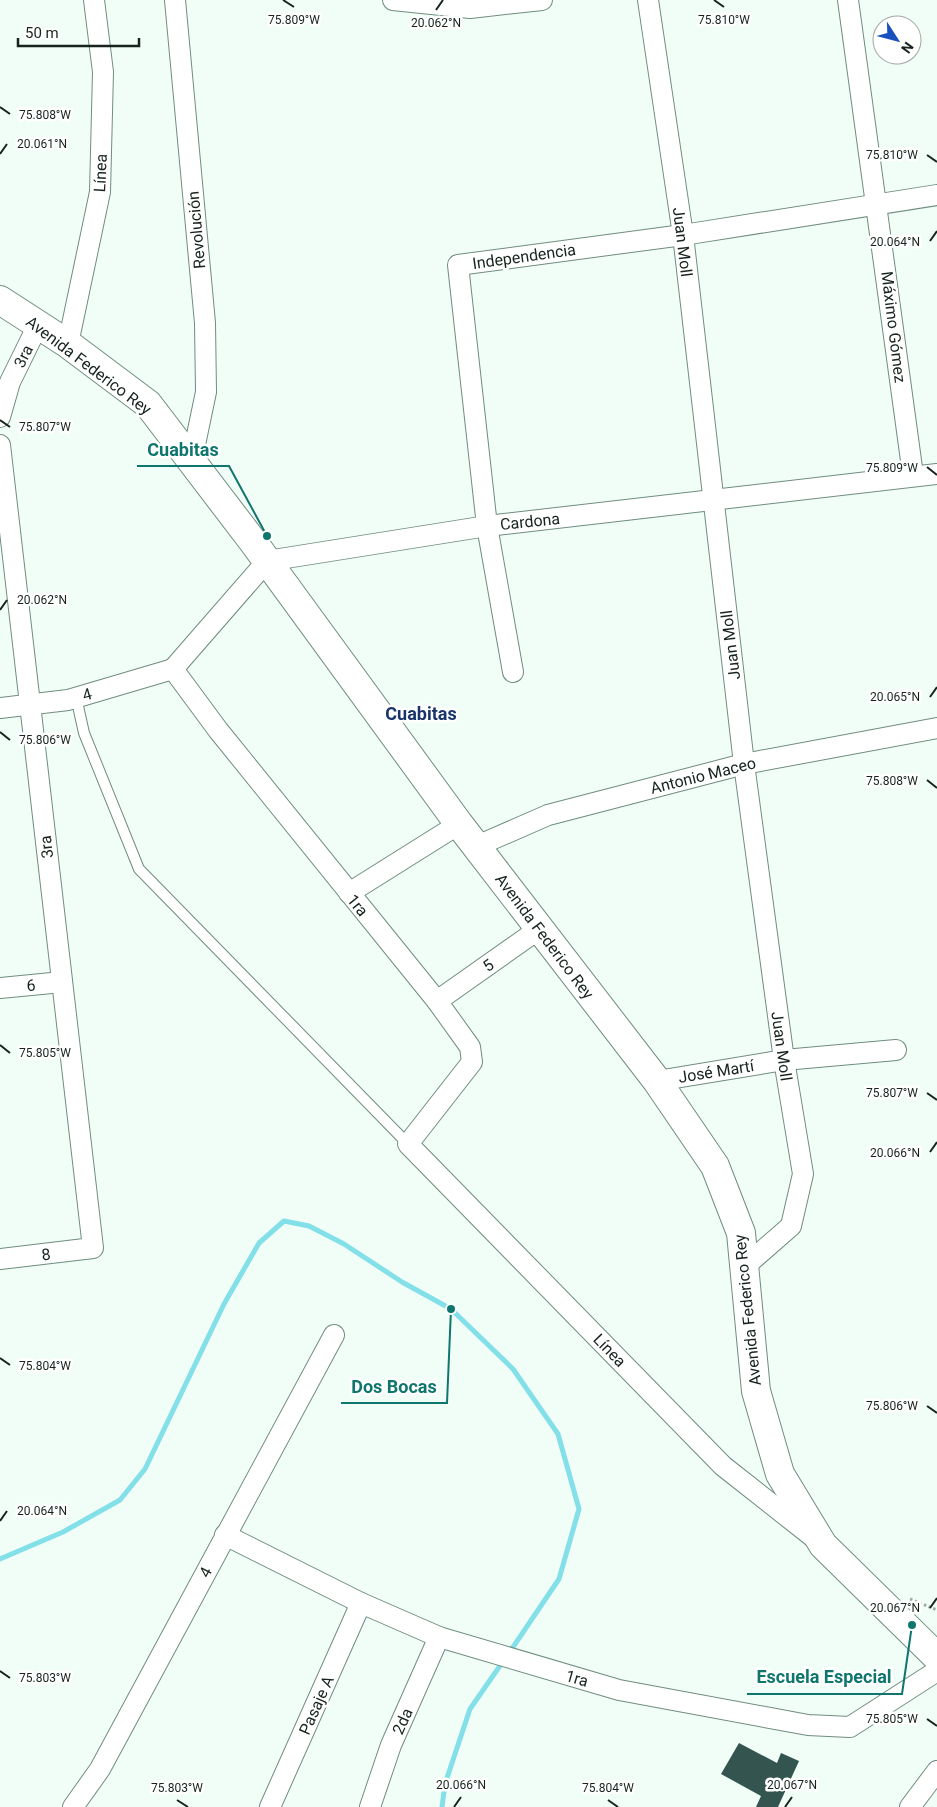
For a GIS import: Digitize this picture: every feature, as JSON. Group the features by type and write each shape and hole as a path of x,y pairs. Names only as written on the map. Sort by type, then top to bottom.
{"main road":[{"name":"Avenida Federico Rey","path":"0,300 68,344 148,404 192,459 459,824 657,1081 715,1166 741,1233 756,1391 780,1474 823,1545 937,1657"}],"street":[{"name":"Línea","path":"68,344 100,192 103,72 94,0"},
{"name":"Revolución","path":"175,0 205,323 206,392 192,459"},
{"path":"393,0 470,8 542,0"},
{"name":"Juan Moll","path":"648,0 683,235 712,501 744,764 784,1060 803,1174 791,1226 744,1267"},
{"name":"Máximo Gómez","path":"848,0 878,205 913,475"},
{"name":"Independencia","path":"514,672 487,526 458,265 683,235 937,195"},
{"name":"3ra","path":"0,416 10,382 38,325"},
{"name":"3ra","path":"0,445 92,1248"},
{"name":"Cardona","path":"267,561 487,526 712,501 913,475 937,474"},
{"path":"172,669 267,561"},
{"name":"4","path":"0,708 68,700 172,669"},
{"name":"1ra","path":"172,669 218,730 348,893 437,1001 470,1047 472,1062 408,1144"},
{"name":"Antonio Maceo","path":"477,846 548,815 744,764 937,728"},
{"path":"348,893 459,824"},
{"name":"5","path":"437,1001 539,929"},
{"name":"6","path":"0,988 62,982"},
{"name":"José Martí","path":"657,1081 784,1060 896,1050"},
{"name":"Línea","path":"408,1144 724,1466 823,1545"},
{"name":"8","path":"0,1259 92,1248"},
{"name":"4","path":"73,1807 100,1769 334,1335"},
{"name":"1ra","path":"225,1535 361,1603 439,1636 620,1690 808,1725 850,1727 937,1671"},
{"name":"Pasaje A","path":"270,1807 361,1603"},
{"name":"2da","path":"370,1807 391,1745 439,1636"},
{"path":"910,1807 937,1771"}],"lane":[{"path":"76,698 84,734 139,869 408,1144"}],"building":[{"path":"739,1743 777,1763 781,1753 799,1761 778,1807 756,1807 761,1796 721,1774"}],"waterway":[{"path":"0,1559 63,1532 120,1500 145,1469 224,1304 259,1243 284,1221 309,1226 344,1244 402,1282 451,1309 513,1369 558,1434 579,1509 559,1579 509,1653"},
{"path":"442,1807 445,1784 470,1709 504,1660"}],"place":[{"name":"Cuabitas","path":"267,536"},
{"name":"Dos Bocas","path":"451,1309"},
{"name":"Escuela Especial","path":"912,1625"}],"district":[{"name":"Cuabitas","path":"421,714"}]}
